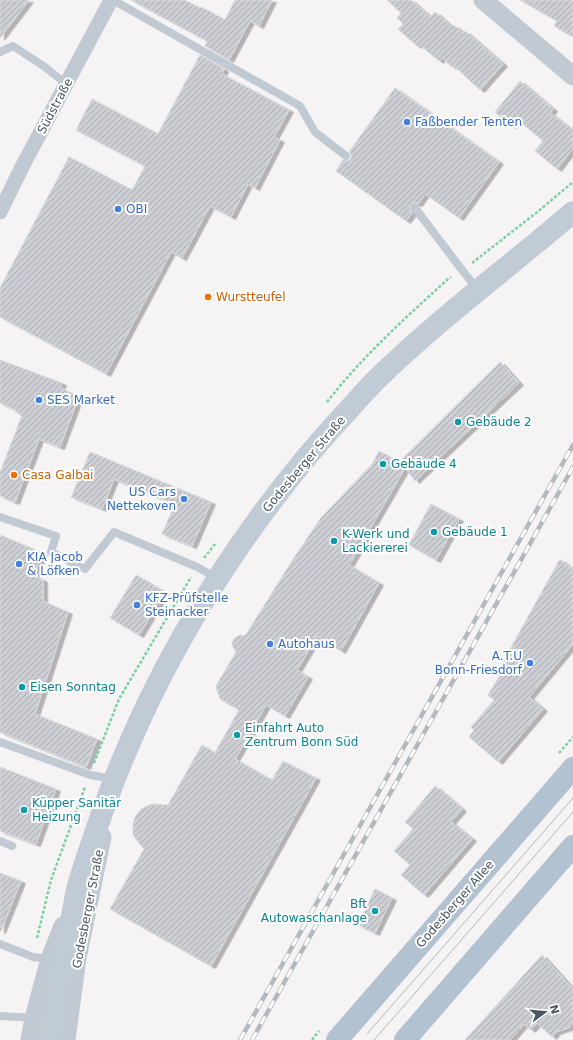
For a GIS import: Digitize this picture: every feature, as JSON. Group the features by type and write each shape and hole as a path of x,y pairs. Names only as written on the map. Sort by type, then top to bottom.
{"main road":[{"name":"Godesberger Straße","path":"49,1040 78,885 114,779 157,684 186,630 217,578 250,530 276,496 333,426 375,380 427,333 573,212"},
{"name":"Godesberger Allee","path":"337,1040 573,768"},
{"path":"405,1040 573,846"}],"street":[{"name":"Südstraße","path":"0,212 23,165 112,0"},
{"path":"483,0 573,76"},
{"name":"Godesberger Straße","path":"66,1040 77,958 114,779"},
{"name":"Godesberger Straße","path":"30,1040 34,1018 50,959 78,885"}],"lane":[{"path":"112,0 300,106 315,132 346,156"},
{"path":"0,52 13,46 45,67 66,84"},
{"path":"415,208 479,290"},
{"path":"0,517 56,536 51,552 86,569 114,532 197,567 217,578"},
{"path":"0,742 90,775 114,779"},
{"path":"0,841 12,846"},
{"path":"0,944 33,957 50,959"},
{"path":"0,1016 34,1018"}],"building":[{"path":"0,0 29,0 0,38"},
{"path":"131,0 184,0 225,20 235,0 272,0 259,26 250,21 229,60 205,46 207,41"},
{"path":"387,0 411,0 430,17 435,12 452,27 454,25 463,33 465,31 503,64 480,90 453,65 452,67 442,58 439,61 419,44 417,46 398,29 403,24 397,18 401,13"},
{"path":"520,0 573,0 573,37 554,26 557,21"},
{"name":"OBI","path":"200,55 224,69 222,74 289,110 274,137 280,140 255,188 248,184 231,217 210,206 182,258 171,252 106,374 0,317 0,288 69,157 132,190 145,166 76,130 92,99 158,134"},
{"path":"520,81 553,109 550,113 573,130 573,148 557,169 535,151 543,141 517,119 512,126 495,112"},
{"name":"Faßbender Tenten","path":"395,88 499,162 459,218 425,194 418,204 414,203 410,206 412,213 406,221 336,171 343,160 348,161 351,159 351,154 349,152"},
{"name":"SES Market","path":"0,360 62,383 60,388 79,396 60,447 39,439 15,502 0,496 0,473 22,415 15,412 16,410 0,403"},
{"path":"500,362 519,383 415,481 405,468 349,565 379,583 341,651 317,636 297,670 308,677 285,716 266,705 235,759 272,780 283,761 316,778 211,966 110,909 144,849 133,834 133,823 135,817 141,809 152,804 168,805 202,745 215,753 239,710 220,699 216,686 236,652 232,642 240,635 245,636 320,519 373,463 379,451 402,464 400,461"},
{"name":"US Cars Nettekoven","path":"90,452 211,502 192,546 162,534 175,504 114,479 102,509 71,497"},
{"name":"Gebäude 1","path":"431,504 459,519 436,560 409,545"},
{"path":"0,535 43,553 34,575 43,580 43,601 68,612 35,714 97,739 86,767 0,732"},
{"name":"A.T.U Bonn-Friesdorf","path":"560,559 573,570 573,644 529,697 543,709 498,762 469,737 474,730 471,727 494,700 488,695 500,675 497,673"},
{"name":"KFZ-Prüfstelle Steinacker","path":"136,575 165,592 139,635 110,618"},
{"name":"Küpper Sanitär Heizung","path":"0,767 56,789 36,844 0,831"},
{"path":"435,786 462,809 451,822 472,839 424,895 401,875 410,865 394,851 413,829 405,822"},
{"path":"0,873 21,881 1,931 0,931"},
{"name":"Bft Autowaschanlage","path":"375,889 392,898 375,933 358,925"},
{"path":"542,955 573,989 573,1024 568,1028 556,1032 552,1037 537,1023 531,1030 524,1024 510,1040 465,1040"}],"tram line":[{"path":"367,1034 573,798"},
{"path":"374,1040 573,812"}],"railway":[{"path":"240,1040 573,445"},
{"path":"252,1040 573,467"}],"place":[{"name":"Faßbender Tenten","path":"407,122"},
{"name":"OBI","path":"118,209"},
{"name":"Wurstteufel","path":"208,297"},
{"name":"SES Market","path":"39,400"},
{"name":"Gebäude 2","path":"458,422"},
{"name":"Gebäude 4","path":"383,464"},
{"name":"Casa Galbai","path":"14,475"},
{"name":"US Cars Nettekoven","path":"184,499"},
{"name":"Gebäude 1","path":"434,532"},
{"name":"K-Werk und Lackiererei","path":"334,541"},
{"name":"KIA Jacob & Löfken","path":"19,564"},
{"name":"KFZ-Prüfstelle Steinacker","path":"137,605"},
{"name":"Autohaus","path":"270,644"},
{"name":"A.T.U Bonn-Friesdorf","path":"530,663"},
{"name":"Eisen Sonntag","path":"22,687"},
{"name":"Einfahrt Auto Zentrum Bonn Süd","path":"237,735"},
{"name":"Küpper Sanitär Heizung","path":"24,810"},
{"name":"Bft Autowaschanlage","path":"375,911"}]}
